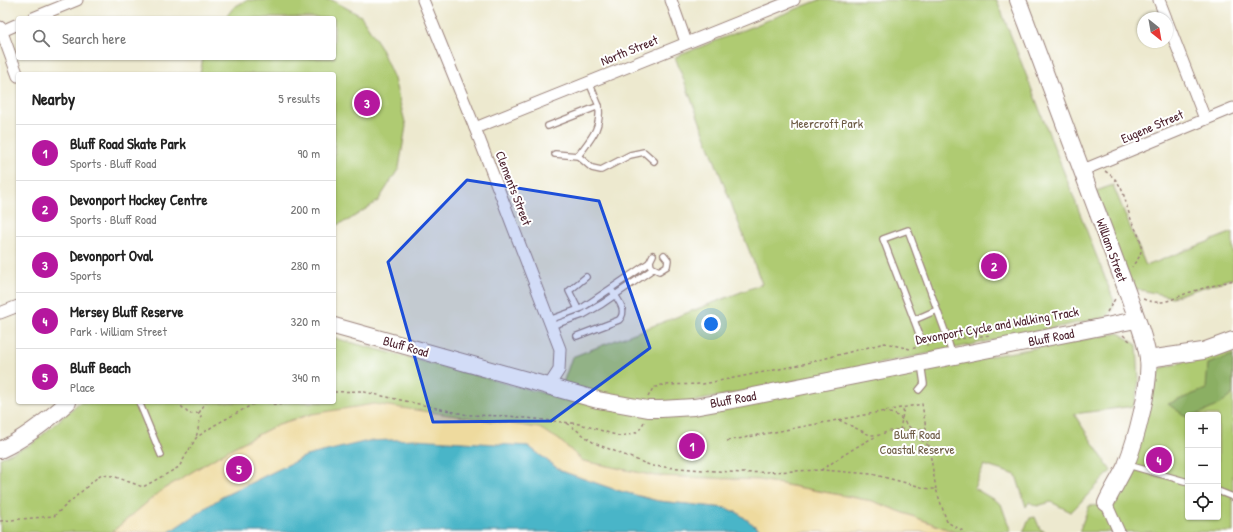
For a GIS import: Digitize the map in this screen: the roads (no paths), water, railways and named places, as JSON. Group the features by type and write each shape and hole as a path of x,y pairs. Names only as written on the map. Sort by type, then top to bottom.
{"street":[{"path":"38,16 77,0"},
{"name":"Clements Street","path":"423,0 475,128 560,349 559,370 548,387"},
{"path":"670,0 686,42"},
{"name":"North Street","path":"475,128 686,42 794,0"},
{"name":"William Street","path":"1018,0 1089,168 1136,320 1145,342 1148,359 1148,378 1142,412 1126,465 1106,503"},
{"path":"1159,0 1164,12"},
{"path":"16,25 0,30 16,72"},
{"path":"1173,36 1205,119"},
{"name":"Eugene Street","path":"1089,168 1233,108"},
{"path":"0,314 16,307"},
{"name":"Bluff Road","path":"336,327 548,387 598,400 648,409 710,404 1136,320"},
{"path":"1148,359 1203,351 1233,340"},
{"path":"0,450 18,442 40,426 66,404"},
{"path":"1106,503 1119,532"}],"lane":[{"path":"578,156 596,131 600,119 599,106 589,81"},
{"path":"548,126 599,106"},
{"path":"555,154 578,156 592,168 601,170 630,155 644,152 654,161"},
{"path":"921,338 884,239 908,230 938,310 952,357"},
{"path":"650,262 653,269 659,271 667,266 668,260 664,254"},
{"path":"550,323 578,309 611,289 650,262 653,255"},
{"path":"550,323 583,315 653,269"},
{"path":"578,309 569,291 586,277"},
{"path":"577,336 619,320 622,317 623,310 611,289"},
{"path":"914,320 938,310"},
{"path":"919,390 924,384 921,363"},
{"path":"140,404 161,455"},
{"path":"1126,465 1185,481"},
{"path":"1221,492 1233,497"}],"water":[{"path":"415,439 528,446 561,471 616,490 658,501 725,508 738,513 763,532 169,532 222,497 306,456 368,441"}],"place":[{"name":"Devonport Oval","path":"367,103"},
{"name":"Devonport Hockey Centre","path":"994,266"},
{"name":"Bluff Road Skate Park","path":"692,446"},
{"name":"Mersey Bluff Reserve","path":"1159,460"},
{"name":"Bluff Beach","path":"239,469"}],"park label":[{"name":"Meercroft Park","path":"827,123"},
{"name":"Bluff Road Coastal Reserve","path":"917,442"}]}
